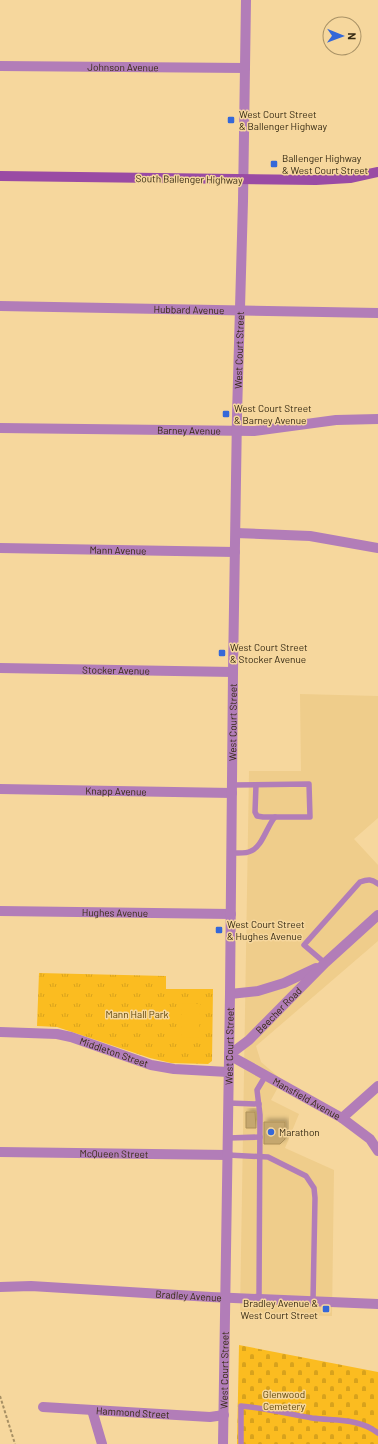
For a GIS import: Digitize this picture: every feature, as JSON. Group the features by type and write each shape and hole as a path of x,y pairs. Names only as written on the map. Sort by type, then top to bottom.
{"main road":[{"name":"South Ballenger Highway","path":"0,176 316,180 350,178 378,172"}],"street":[{"name":"West Court Street","path":"223,1444 232,853 233,672 237,430 244,180 246,0"},
{"name":"Johnson Avenue","path":"0,66 245,68"},
{"name":"Hubbard Avenue","path":"0,306 378,313"},
{"name":"Barney Avenue","path":"0,428 254,430 336,420 378,419"},
{"path":"236,533 310,536 378,548"},
{"name":"Mann Avenue","path":"0,548 235,552"},
{"name":"Stocker Avenue","path":"0,668 233,672"},
{"name":"Knapp Avenue","path":"0,789 232,789"},
{"name":"Hughes Avenue","path":"0,911 231,914"},
{"name":"Beecher Road","path":"229,1055 249,1040 325,963 378,915"},
{"name":"Beecher Road","path":"230,994 258,991 284,983 325,963"},
{"name":"Middleton Street","path":"0,1032 57,1034 71,1037 151,1065 174,1069 228,1072"},
{"name":"Mansfield Avenue","path":"229,1055 342,1118 374,1140 378,1151"},
{"path":"342,1118 378,1086"},
{"name":"McQueen Street","path":"0,1152 228,1155"},
{"name":"Bradley Avenue","path":"0,1287 31,1286 258,1300 378,1304"},
{"name":"Hammond Street","path":"43,1407 210,1417 224,1415"},
{"path":"92,1410 102,1444"}],"lane":[{"path":"232,789 256,785 309,784 310,817 257,816 255,812 256,785"},
{"path":"232,853 252,851 258,846 270,823 275,817"},
{"path":"325,963 304,945 360,882 367,879 373,880 378,884"},
{"path":"258,1300 260,1115 257,1090 266,1075"},
{"path":"228,1103 259,1104"},
{"path":"228,1138 260,1137"},
{"path":"228,1155 268,1157 306,1176 314,1188 312,1301"},
{"path":"241,1444 242,1406 265,1408 313,1418 350,1421 378,1433"}],"path":[{"path":"0,1396 15,1444"}],"shaded area":[{"path":"300,694 378,696 378,818 354,839 378,865 378,941 256,1046 261,1062 282,1080 271,1100 299,1114 285,1148 334,1170 332,1316 240,1314 249,771 301,771"}],"green space":[{"name":"Mann Hall Park","path":"39,973 166,976 166,989 213,989 212,1061 208,1064 171,1063 150,1058 57,1027 37,1026"},
{"path":"182,1003 200,1004 199,1038 181,1037"},
{"name":"Glenwood Cemetery","path":"239,1345 378,1372 378,1444 237,1444"}],"building":[{"path":"246,1112 255,1112 256,1128 246,1128"},
{"path":"264,1122 285,1122 285,1139 280,1144 264,1144"}],"place":[{"name":"West Court Street & Ballenger Highway","path":"231,120"},
{"name":"Ballenger Highway & West Court Street","path":"274,164"},
{"name":"West Court Street & Barney Avenue","path":"226,414"},
{"name":"West Court Street & Stocker Avenue","path":"222,653"},
{"name":"West Court Street & Hughes Avenue","path":"219,930"},
{"name":"Marathon","path":"271,1132"},
{"name":"Bradley Avenue & West Court Street","path":"326,1309"}]}
